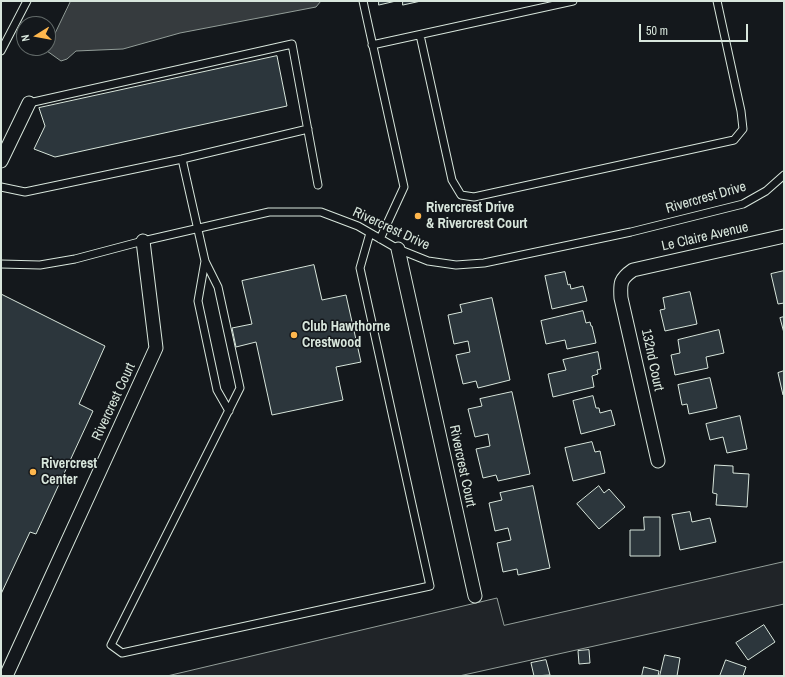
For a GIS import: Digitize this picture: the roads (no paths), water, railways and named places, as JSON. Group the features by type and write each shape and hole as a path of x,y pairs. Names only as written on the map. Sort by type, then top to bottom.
{"street":[{"path":"1,161 29,103"},
{"name":"Le Claire Avenue","path":"633,270 784,236"},
{"name":"Rivercrest Court","path":"6,676 156,348 143,241"},
{"name":"Rivercrest Court","path":"398,249 475,596"},
{"name":"132nd Court","path":"633,270 624,276 621,287 622,298 658,461"}],"lane":[{"path":"1,51 27,1"},
{"path":"363,1 404,187 380,239"},
{"path":"372,45 572,1"},
{"path":"420,34 452,180 461,195 474,197 734,140 742,129 741,111 717,1"},
{"path":"29,103 292,44 318,185"},
{"path":"1,187 24,192 182,159 308,129"},
{"path":"182,159 205,261 218,287 240,388 111,645 122,653 430,586 360,268 370,233"},
{"name":"Rivercrest Drive","path":"1,264 40,265 75,259 143,241 270,212 321,212 358,226 398,249 428,261 456,265 484,263 631,232 744,204 766,191 784,175"},
{"path":"205,261 198,301 217,390 229,411"}],"place":[{"name":"Rivercrest Drive & Rivercrest Court","path":"418,216"},
{"name":"Club Hawthorne Crestwood","path":"294,335"},
{"name":"Rivercrest Center","path":"33,472"}]}
